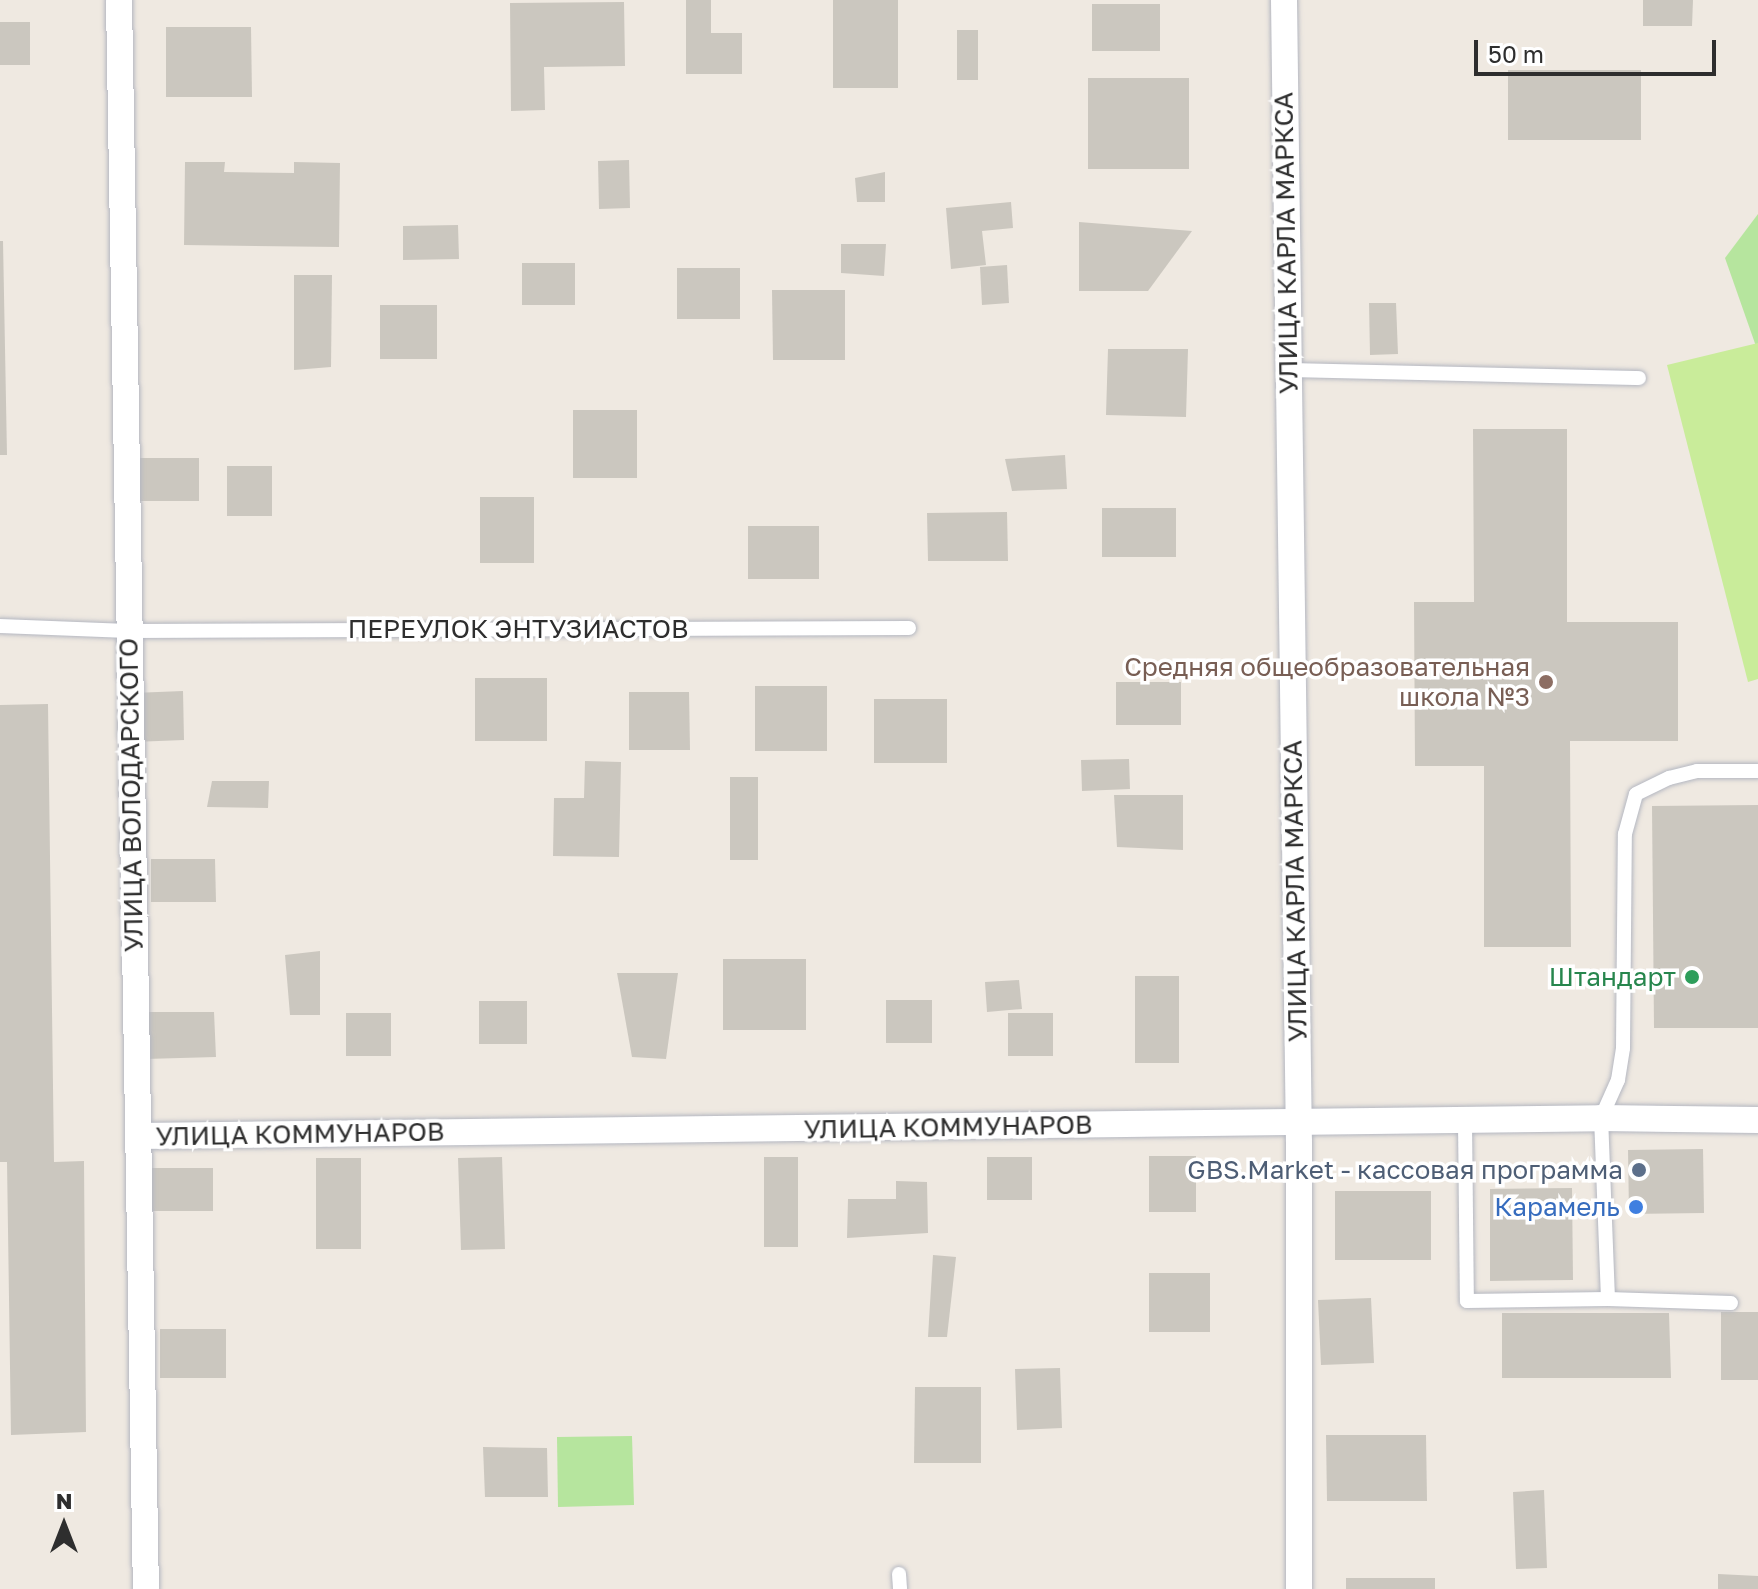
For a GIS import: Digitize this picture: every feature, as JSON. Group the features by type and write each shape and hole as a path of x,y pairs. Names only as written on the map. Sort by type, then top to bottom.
{"street":[{"name":"УЛИЦА ВОЛОДАРСКОГО","path":"119,0 146,1589"},
{"name":"УЛИЦА КАРЛА МАРКСА","path":"1284,0 1286,370 1298,1123 1299,1589"},
{"name":"УЛИЦА КОММУНАРОВ","path":"138,1136 1601,1118 1758,1120"}],"lane":[{"path":"1286,370 1639,378"},
{"name":"ПЕРЕУЛОК ЭНТУЗИАСТОВ","path":"0,626 128,631 909,628"},
{"path":"1608,1299 1601,1118 1618,1080 1623,1048 1625,834 1636,794 1669,778 1697,771 1758,771"},
{"path":"1465,1121 1467,1301 1608,1299 1731,1303"}],"green space":[{"path":"1758,214 1758,352 1725,258"},
{"path":"1758,343 1758,679 1748,682 1667,365"},
{"path":"632,1436 634,1505 558,1507 557,1437"}],"building":[{"path":"686,0 711,0 711,33 742,33 742,74 686,74"},
{"path":"833,0 898,0 898,88 833,88"},
{"path":"1643,0 1693,0 1692,26 1643,26"},
{"path":"624,2 625,66 544,67 545,110 511,111 510,3"},
{"path":"1092,4 1160,4 1160,51 1092,51"},
{"path":"0,22 30,22 30,65 0,65"},
{"path":"166,27 251,27 252,97 166,97"},
{"path":"957,30 978,30 978,80 957,80"},
{"path":"1508,70 1641,70 1641,140 1508,140"},
{"path":"1088,78 1189,78 1189,169 1088,169"},
{"path":"629,160 630,208 599,209 598,161"},
{"path":"185,162 225,162 224,172 294,173 294,162 340,163 339,247 184,245"},
{"path":"885,172 885,202 857,202 855,178"},
{"path":"1011,202 1013,228 982,231 986,265 951,269 946,208"},
{"path":"1079,222 1192,231 1148,291 1079,291"},
{"path":"458,225 459,259 403,260 403,226"},
{"path":"0,241 3,241 7,455 0,455"},
{"path":"841,244 886,244 884,276 841,273"},
{"path":"522,263 575,263 575,305 522,305"},
{"path":"1007,265 1009,303 982,305 980,267"},
{"path":"677,268 740,268 740,319 677,319"},
{"path":"294,275 332,275 331,367 294,370"},
{"path":"772,290 845,290 845,360 773,360"},
{"path":"1369,303 1396,303 1398,354 1370,355"},
{"path":"380,305 437,305 437,359 380,359"},
{"path":"1108,349 1188,349 1186,417 1106,415"},
{"path":"573,410 637,410 637,478 573,478"},
{"name":"Средняя общеобразовательная школа №3","path":"1473,429 1567,429 1567,622 1678,622 1678,741 1570,741 1571,947 1484,947 1484,766 1415,766 1414,602 1474,602"},
{"path":"1065,455 1067,489 1012,491 1005,459"},
{"path":"130,458 199,458 199,501 130,501"},
{"path":"227,466 272,466 272,516 227,516"},
{"path":"480,497 534,497 534,563 480,563"},
{"path":"1102,508 1176,508 1176,557 1102,557"},
{"path":"1007,512 1008,561 928,561 927,513"},
{"path":"748,526 819,526 819,579 748,579"},
{"path":"475,678 547,678 547,741 475,741"},
{"path":"1116,682 1181,682 1181,725 1116,725"},
{"path":"755,686 827,686 827,751 755,751"},
{"path":"183,691 184,740 133,742 133,693"},
{"path":"629,692 689,692 690,750 629,750"},
{"path":"874,699 947,699 947,763 874,763"},
{"path":"48,704 54,1162 84,1161 86,1432 11,1435 7,1162 0,1162 0,705"},
{"path":"1129,759 1130,789 1082,791 1081,760"},
{"path":"585,761 621,762 619,857 553,856 554,798 584,798"},
{"path":"730,777 758,777 758,860 730,860"},
{"path":"212,781 269,781 268,808 207,807"},
{"path":"1114,795 1183,795 1183,850 1117,847"},
{"path":"1758,805 1758,1028 1654,1028 1652,806"},
{"path":"151,859 215,859 216,902 151,902"},
{"path":"320,951 320,1015 290,1015 285,955"},
{"path":"723,959 806,959 806,1030 723,1030"},
{"path":"617,973 678,973 666,1059 632,1057"},
{"path":"1135,976 1179,976 1179,1063 1135,1063"},
{"path":"1019,980 1022,1009 987,1012 985,982"},
{"path":"886,1000 932,1000 932,1043 886,1043"},
{"path":"479,1001 527,1001 527,1044 479,1044"},
{"path":"143,1012 214,1012 216,1057 145,1059"},
{"path":"346,1013 391,1013 391,1056 346,1056"},
{"path":"1008,1013 1053,1013 1053,1056 1008,1056"},
{"path":"1703,1149 1704,1213 1629,1214 1628,1150"},
{"path":"1149,1156 1196,1156 1196,1212 1149,1212"},
{"path":"502,1157 505,1249 461,1250 458,1158"},
{"path":"764,1157 798,1157 798,1247 764,1247"},
{"path":"987,1157 1032,1157 1032,1200 987,1200"},
{"path":"316,1158 361,1158 361,1249 316,1249"},
{"path":"147,1168 213,1168 213,1211 147,1211"},
{"path":"896,1181 927,1182 928,1233 847,1238 848,1199 896,1199"},
{"path":"1572,1188 1573,1280 1490,1281 1490,1189"},
{"path":"1335,1191 1431,1191 1431,1260 1335,1260"},
{"path":"933,1255 956,1257 947,1337 928,1337"},
{"path":"1149,1273 1210,1273 1210,1332 1149,1332"},
{"path":"1371,1298 1374,1363 1321,1365 1318,1300"},
{"path":"1721,1312 1758,1312 1758,1380 1721,1380"},
{"path":"1502,1313 1669,1313 1671,1378 1502,1378"},
{"path":"160,1329 226,1329 226,1378 160,1378"},
{"path":"1060,1368 1062,1428 1017,1430 1015,1369"},
{"path":"915,1387 981,1387 981,1463 914,1463"},
{"path":"1326,1435 1426,1435 1427,1501 1327,1501"},
{"path":"483,1447 547,1448 548,1497 485,1497"},
{"path":"1544,1490 1547,1568 1516,1569 1513,1492"},
{"path":"1718,1574 1758,1576 1758,1589 1718,1589"},
{"path":"1346,1578 1435,1578 1435,1589 1346,1589"}],"place":[{"name":"Средняя общеобразовательная школа №3","path":"1546,682"},
{"name":"Штандарт","path":"1692,977"},
{"name":"GBS.Market - кассовая программа","path":"1639,1170"},
{"name":"Карамель","path":"1636,1207"}]}
